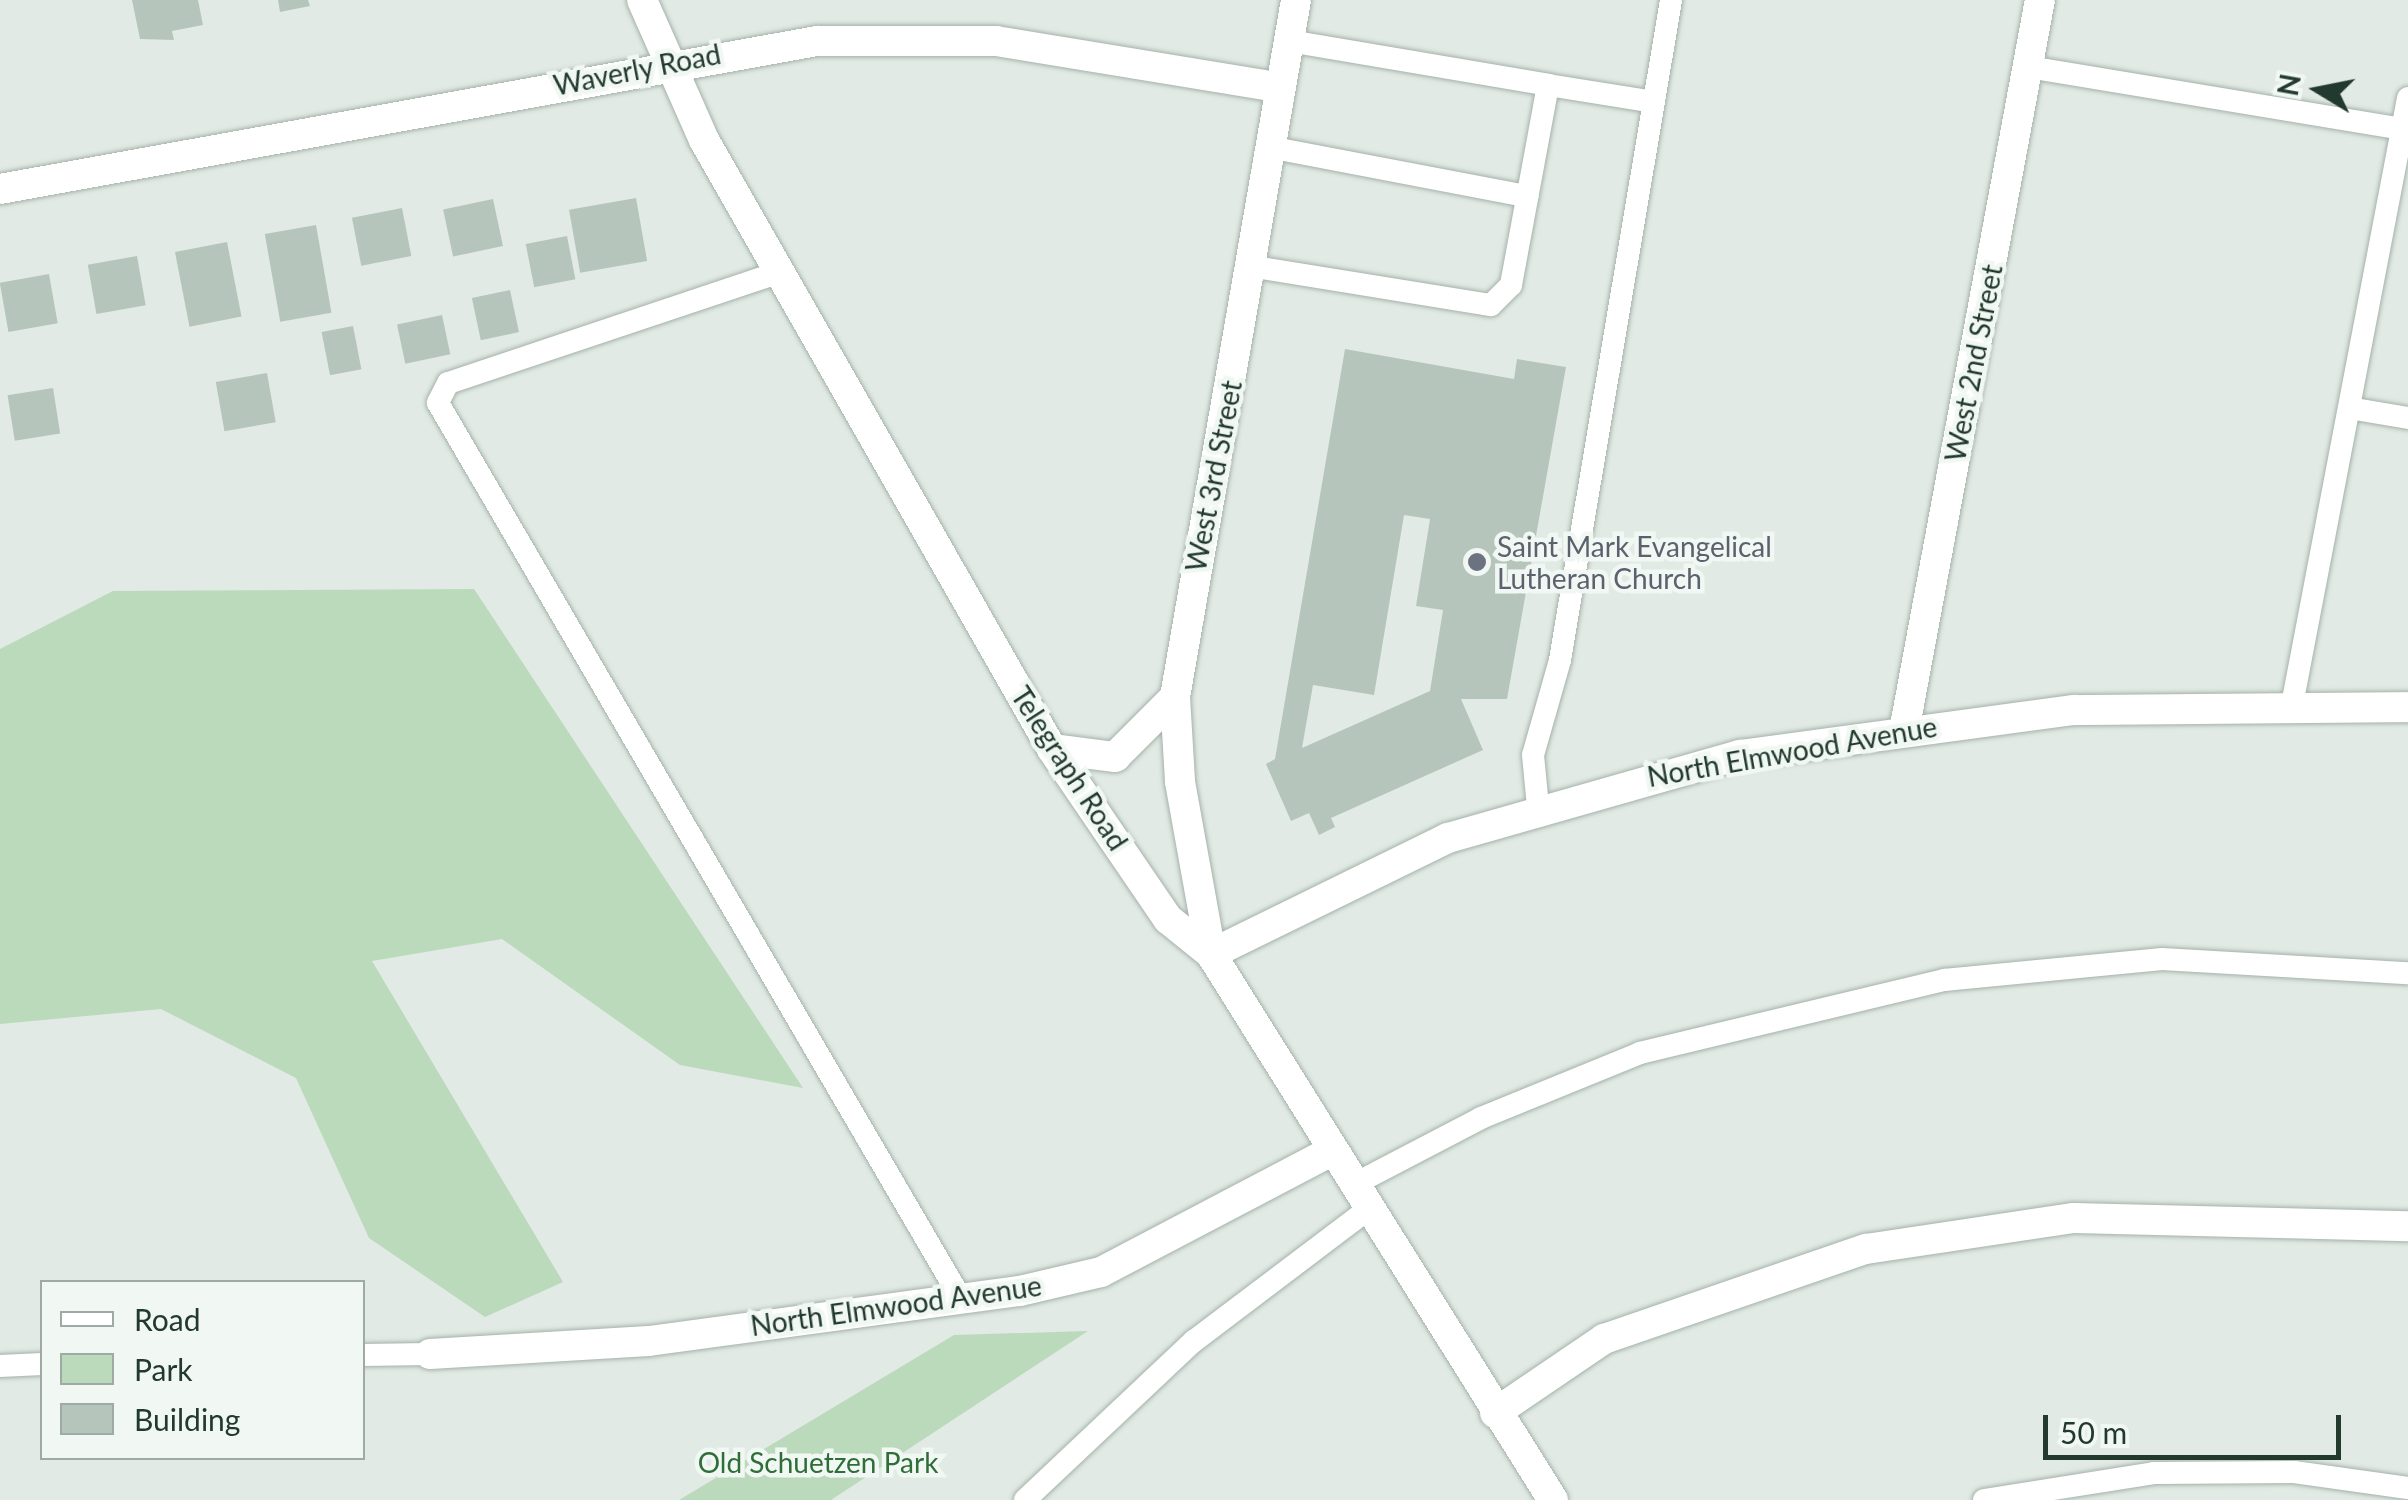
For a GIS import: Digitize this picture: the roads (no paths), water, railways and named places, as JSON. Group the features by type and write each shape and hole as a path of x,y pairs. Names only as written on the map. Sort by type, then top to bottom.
{"street":[{"name":"Telegraph Road","path":"642,0 666,62 777,273 1052,749 1168,918 1211,954 1360,1198 1553,1500"},
{"name":"West 3rd Street","path":"1211,954 1180,781 1175,697 1278,86 1296,0"},
{"name":"West 2nd Street","path":"1906,726 2040,0"},
{"name":"Waverly Road","path":"0,189 666,62 924,38 1083,50 1278,86"},
{"path":"1052,749 1114,757 1175,697"},
{"name":"North Elmwood Avenue","path":"1211,954 1448,838 1538,807 1906,726 2197,702 2408,707"},
{"name":"North Elmwood Avenue","path":"430,1354 649,1341 1101,1272 1332,1151"},
{"path":"1495,1413 1604,1339 1866,1249 2074,1218 2306,1216 2408,1226"}],"lane":[{"path":"1538,807 1533,755 1560,660 1671,0"},
{"path":"1289,41 1654,102"},
{"path":"2028,67 2405,130"},
{"path":"1249,266 1491,305 1511,286 1548,85"},
{"path":"2292,705 2356,409 2408,98"},
{"path":"1269,147 1527,196"},
{"path":"777,273 448,383 438,403 960,1296"},
{"path":"2356,409 2408,418"},
{"path":"1025,1500 1194,1342 1360,1198 1481,1118 1640,1053 1944,980 2162,960 2408,972"},
{"path":"365,1355 430,1354"},
{"path":"0,1366 40,1364"},
{"path":"1984,1500 2154,1473 2294,1472 2408,1488"}],"place":[{"name":"Saint Mark Evangelical Lutheran Church","path":"1477,562"}],"park label":[{"name":"Old Schuetzen Park","path":"818,1462"}]}
